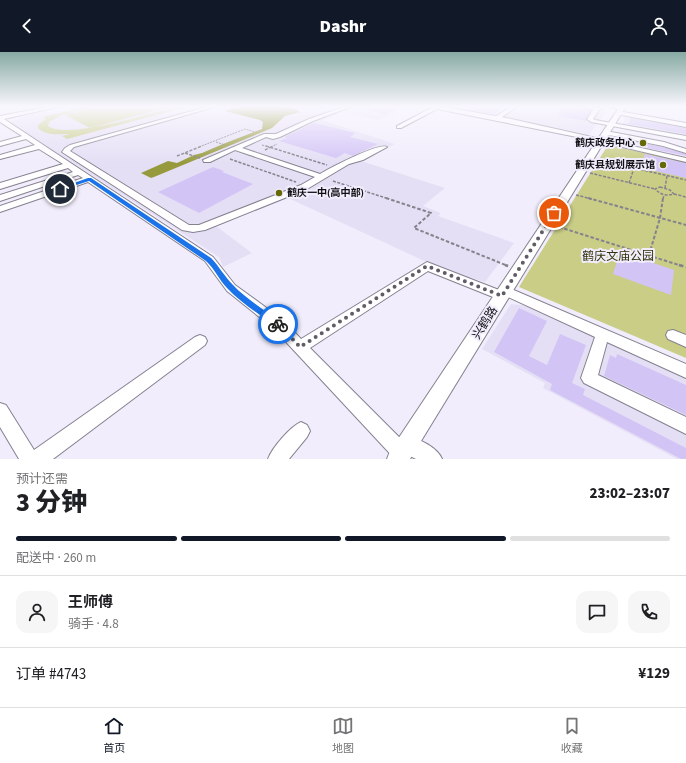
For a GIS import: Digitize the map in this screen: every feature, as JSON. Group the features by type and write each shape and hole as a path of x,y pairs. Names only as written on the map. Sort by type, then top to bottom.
{"main road":[{"name":"兴鹤路","path":"403,452 609,125"}],"street":[{"path":"10,125 209,259 231,288 278,324 403,452 433,459"},
{"path":"147,125 72,146 67,149 66,152 190,229 201,228 307,186 346,162 360,158 384,147"},
{"path":"205,160 266,135 272,137 278,136 301,125"},
{"path":"619,125 686,160"},
{"path":"620,125 664,144 686,151"},
{"path":"629,125 686,138"},
{"path":"0,137 24,135"},
{"path":"0,144 24,135"},
{"path":"0,157 41,146"},
{"path":"235,148 322,177"},
{"path":"0,186 69,165"},
{"path":"0,198 84,176"},
{"path":"0,209 84,176"},
{"path":"300,347 427,266 504,293 603,334 686,371"},
{"path":"603,334 589,378 686,426"},
{"path":"673,336 686,341"},
{"path":"38,459 200,341"},
{"path":"0,411 29,459"},
{"path":"277,459 301,431"}],"path":[{"path":"177,156 245,129 250,131"},
{"path":"214,141 221,143"},
{"path":"252,141 337,168"},
{"path":"254,154 280,143"},
{"path":"185,153 205,160"},
{"path":"220,155 307,186"},
{"path":"629,183 634,168 686,180"},
{"path":"581,171 654,189 659,194 669,196 674,194"},
{"path":"665,189 668,176"},
{"path":"322,177 431,214 414,228 518,270"},
{"path":"654,189 660,187 670,190 674,194 686,197"},
{"path":"567,193 686,225"},
{"path":"649,255 660,218 664,195"},
{"path":"548,223 686,267"}],"shaded area":[{"name":"鹤庆一中(高中部)","path":"15,125 337,125 395,144 361,161 445,188 423,206 441,213 438,216 514,243 485,282 444,270 288,198 216,226 252,253 223,267 219,257"},
{"path":"263,125 275,125 272,128 154,177 151,178 141,173 168,161 177,163 262,129"},
{"path":"542,125 596,125 589,135"},
{"path":"686,125 686,139 621,126"},
{"path":"511,304 529,306 686,378 686,459 677,459 543,388 545,383 482,349"}],"green space":[{"path":"38,125 48,125 58,129 73,130 106,125 119,125 67,139 62,136 70,134 57,134 41,131 38,128"},
{"path":"84,125 101,125 90,128"},
{"name":"鹤庆文庙公园","path":"608,145 686,162 686,358 519,287"}],"building":[{"path":"310,125 322,125 355,133 350,137 378,144 353,156 345,153 336,158 279,141 287,138 284,137"},
{"path":"634,125 669,125 686,128 686,134"},
{"path":"623,139 663,147 686,154 686,156 647,148 648,146"},
{"name":"鹤庆县规划展示馆","path":"645,154 686,163 686,178 642,168 643,167 640,166"},
{"path":"213,167 253,184 199,213 158,192"},
{"path":"620,252 674,270 671,295 613,274"},
{"path":"519,308 547,321 529,356 547,365 560,334 586,345 572,383 585,389 583,395 686,448 686,459 681,459 550,390 552,384 494,352"},
{"path":"617,354 686,385 686,415 604,376 610,355 616,358"}],"way so far":[{"path":"278,324 300,347 427,266 502,296 554,213"}],"place":[{"name":"鹤庆政务中心","path":"643,143"},
{"name":"鹤庆县规划展示馆","path":"663,165"},
{"name":"鹤庆一中(高中部)","path":"279,193"}],"route":[{"path":"60,189 89,179 209,259 231,288 278,324"}]}
